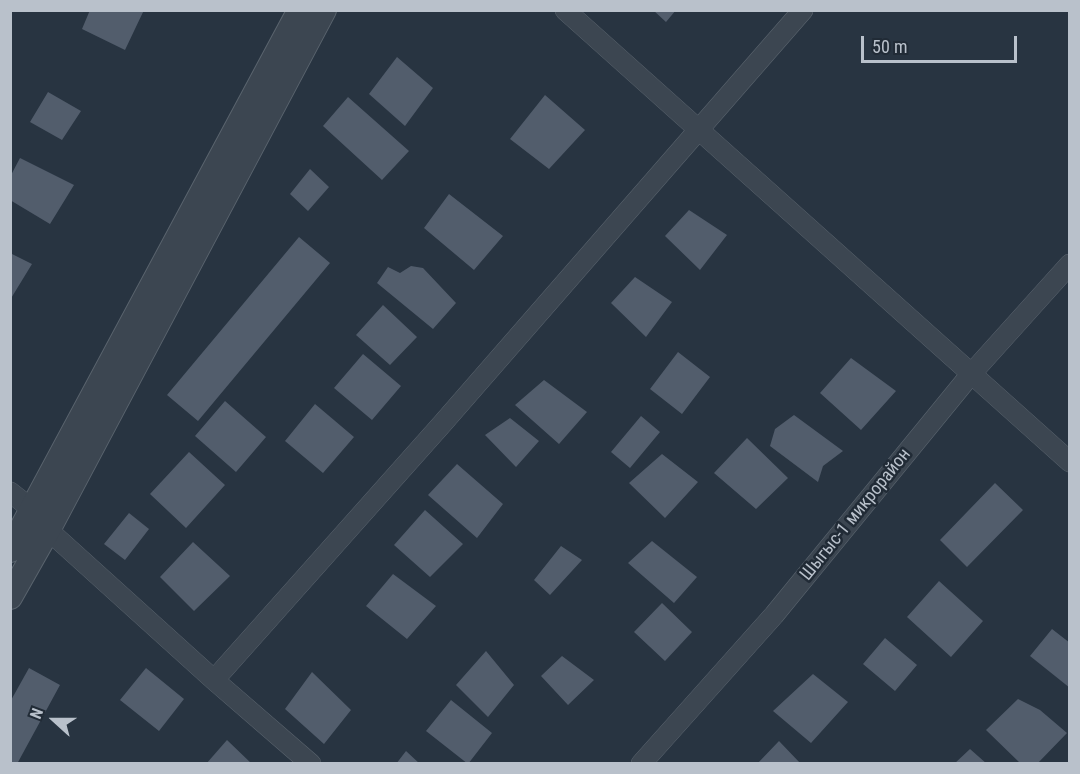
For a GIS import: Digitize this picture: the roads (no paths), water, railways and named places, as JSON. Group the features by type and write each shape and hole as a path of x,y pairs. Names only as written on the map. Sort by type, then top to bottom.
{"street":[{"path":"10,550 300,10"},
{"path":"10,597 48,530 324,10"},
{"path":"565,10 1070,462"},
{"path":"214,680 442,424 803,10"},
{"name":"Шыгыс-1 микрорайон","path":"641,764 774,615 971,374 1070,264"},
{"path":"10,492 33,510 48,530 311,764"}]}
